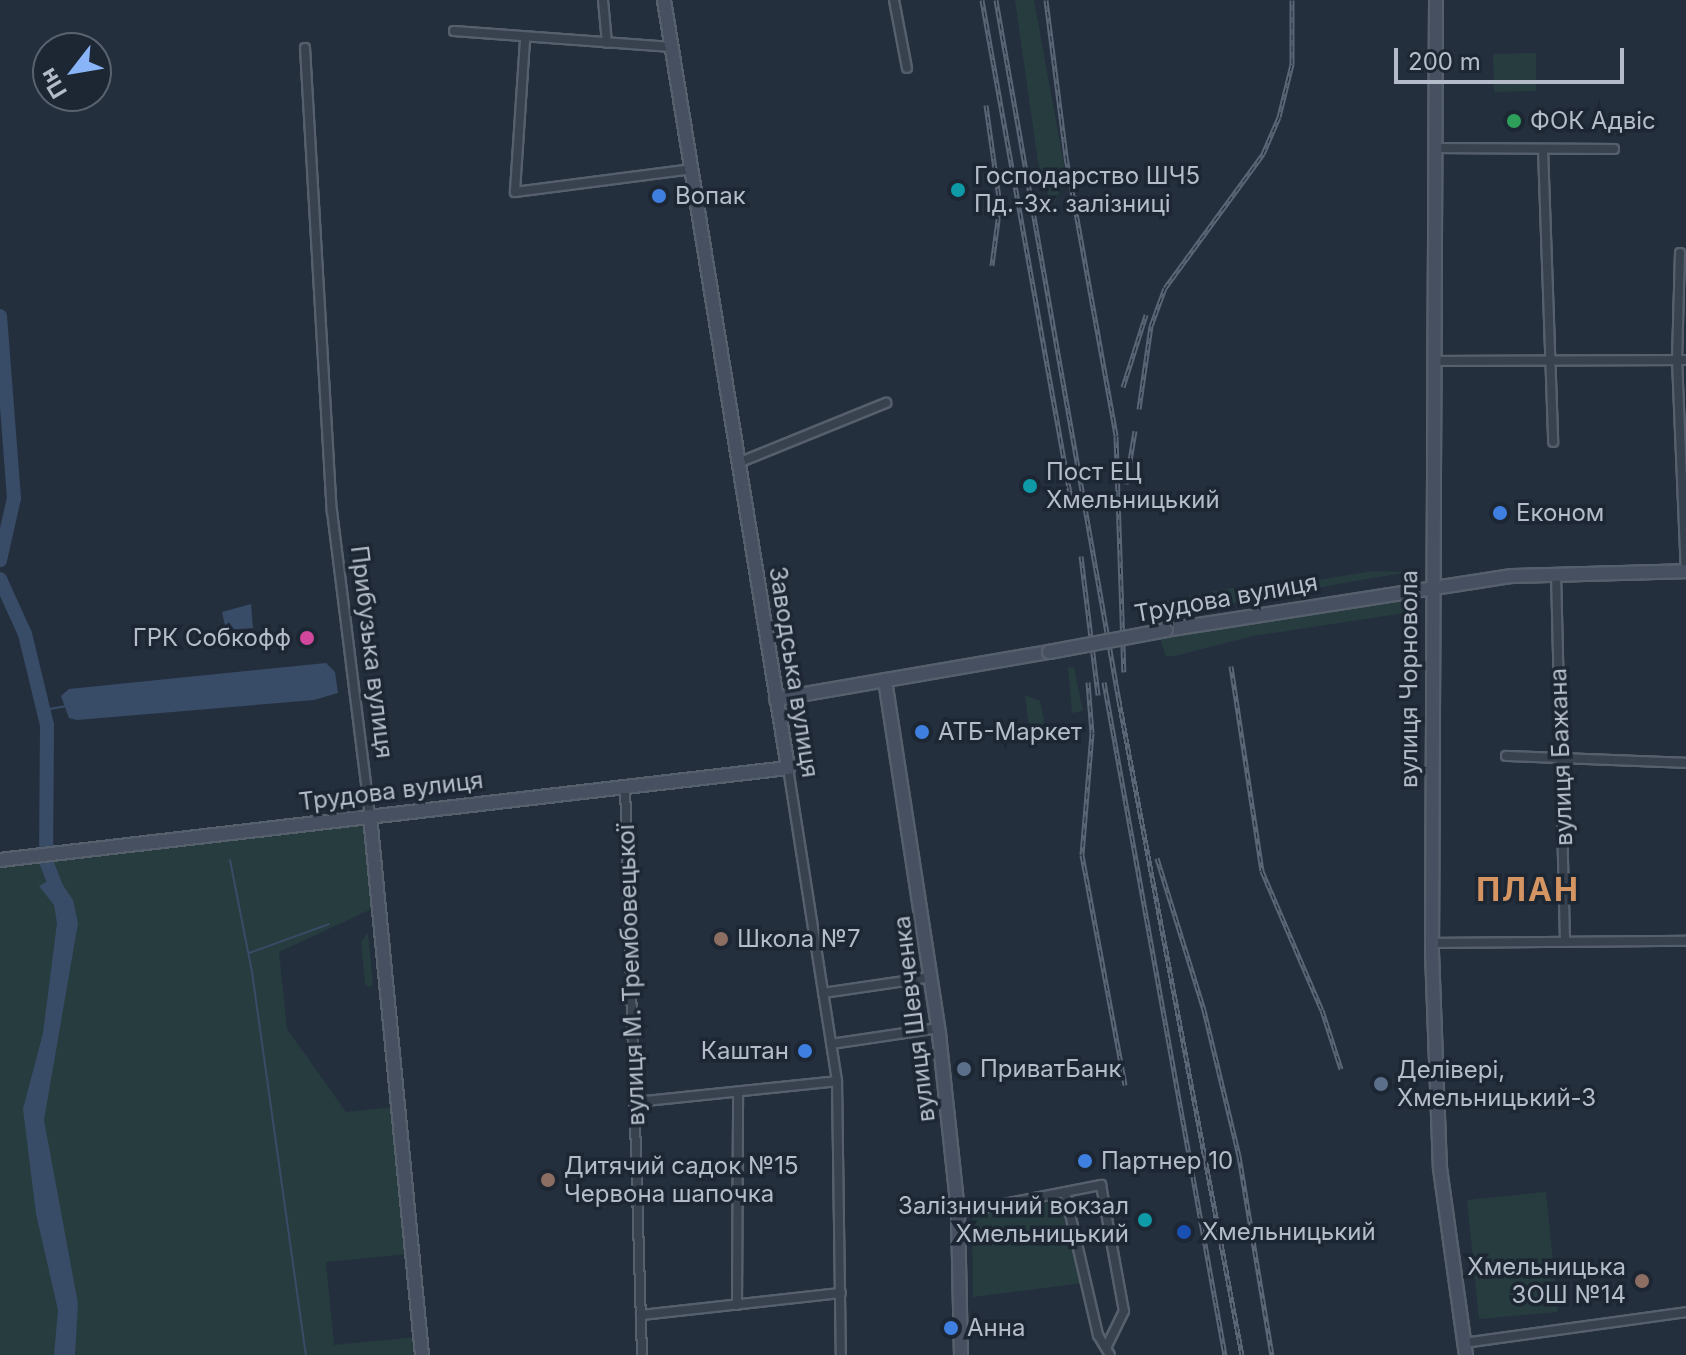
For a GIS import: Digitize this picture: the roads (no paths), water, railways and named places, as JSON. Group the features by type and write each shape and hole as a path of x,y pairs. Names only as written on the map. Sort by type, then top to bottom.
{"street":[{"path":"603,0 607,43"},
{"name":"Заводська вулиця","path":"664,0 837,1081 841,1355"},
{"path":"894,0 907,68"},
{"name":"вулиця Чорновола","path":"1436,0 1430,586 1432,943 1440,1168 1465,1349"},
{"path":"454,31 525,40 671,47"},
{"path":"525,40 515,192 691,169"},
{"name":"Прибузька вулиця","path":"305,48 332,511 370,816 422,1355"},
{"path":"1435,148 1614,149"},
{"path":"1543,149 1553,442"},
{"path":"1680,253 1686,572"},
{"path":"1433,361 1551,358 1682,360"},
{"path":"737,463 886,403"},
{"name":"Трудова вулиця","path":"776,699 1430,586 1556,573 1686,572"},
{"name":"вулиця Бажана","path":"1556,573 1565,942"},
{"name":"вулиця Шевченка","path":"885,680 939,1028 958,1213 961,1355"},
{"path":"1506,756 1686,763"},
{"name":"Трудова вулиця","path":"3,859 788,768"},
{"name":"вулиця М. Трембовецької","path":"625,786 642,1355"},
{"path":"1432,943 1686,941"},
{"path":"823,993 932,977"},
{"path":"831,1044 939,1028"},
{"path":"635,1102 837,1081"},
{"path":"737,1305 738,1092"},
{"path":"958,1213 1101,1185 1124,1311 1108,1350"},
{"path":"1065,1192 1098,1335 1108,1350"},
{"path":"641,1315 841,1293"},
{"path":"1465,1349 1686,1312"}],"water":[{"path":"251,604 253,628 226,630 222,612"},
{"path":"326,663 335,672 338,693 314,700 77,720 69,718 61,696 69,689"},
{"path":"57,876 73,900 78,923 44,1120 78,1304 75,1355 54,1355 58,1310 36,1214 23,1109 43,1033 57,923 54,905 39,886"}],"waterway":[{"path":"0,316 14,498 0,560"},
{"path":"0,579 25,634 47,725 46,861 59,895"},
{"path":"44,710 67,706"},
{"path":"230,860 252,972 306,1355"},
{"path":"249,953 329,924"}],"railway":[{"path":"982,0 1072,505"},
{"path":"996,0 1119,701 1242,1355"},
{"path":"1046,0 1066,157 1116,436 1124,672"},
{"path":"1139,409 1151,326 1165,288 1263,154 1279,117 1292,64 1292,0"},
{"path":"986,105 1000,205 992,265"},
{"path":"1123,387 1146,315"},
{"path":"1126,484 1135,431"},
{"path":"1081,556 1098,695"},
{"path":"1231,666 1262,871 1322,1010 1341,1069"},
{"path":"1088,682 1092,733 1082,855 1125,1085"},
{"path":"1104,682 1225,1355"},
{"path":"1157,858 1204,1010 1239,1156 1272,1355"}],"place":[{"name":"ФОК Адвіс","path":"1514,121"},
{"name":"Господарство ШЧ5 Пд.-Зх. залізниці","path":"958,190"},
{"name":"Вопак","path":"659,196"},
{"name":"Пост ЕЦ Хмельницький","path":"1030,486"},
{"name":"Економ","path":"1500,513"},
{"name":"ГРК Собкофф","path":"307,638"},
{"name":"АТБ-Маркет","path":"922,732"},
{"name":"Школа №7","path":"721,939"},
{"name":"Каштан","path":"805,1051"},
{"name":"ПриватБанк","path":"964,1069"},
{"name":"Делівері, Хмельницький-3","path":"1381,1084"},
{"name":"Партнер 10","path":"1085,1161"},
{"name":"Дитячий садок №15 Червона шапочка","path":"548,1180"},
{"name":"Залізничний вокзал Хмельницький","path":"1145,1220"},
{"name":"Хмельницький","path":"1184,1232"},
{"name":"Хмельницька ЗОШ №14","path":"1642,1281"},
{"name":"Анна","path":"951,1328"}],"district":[{"name":"ПЛАН","path":"1528,890"}]}
